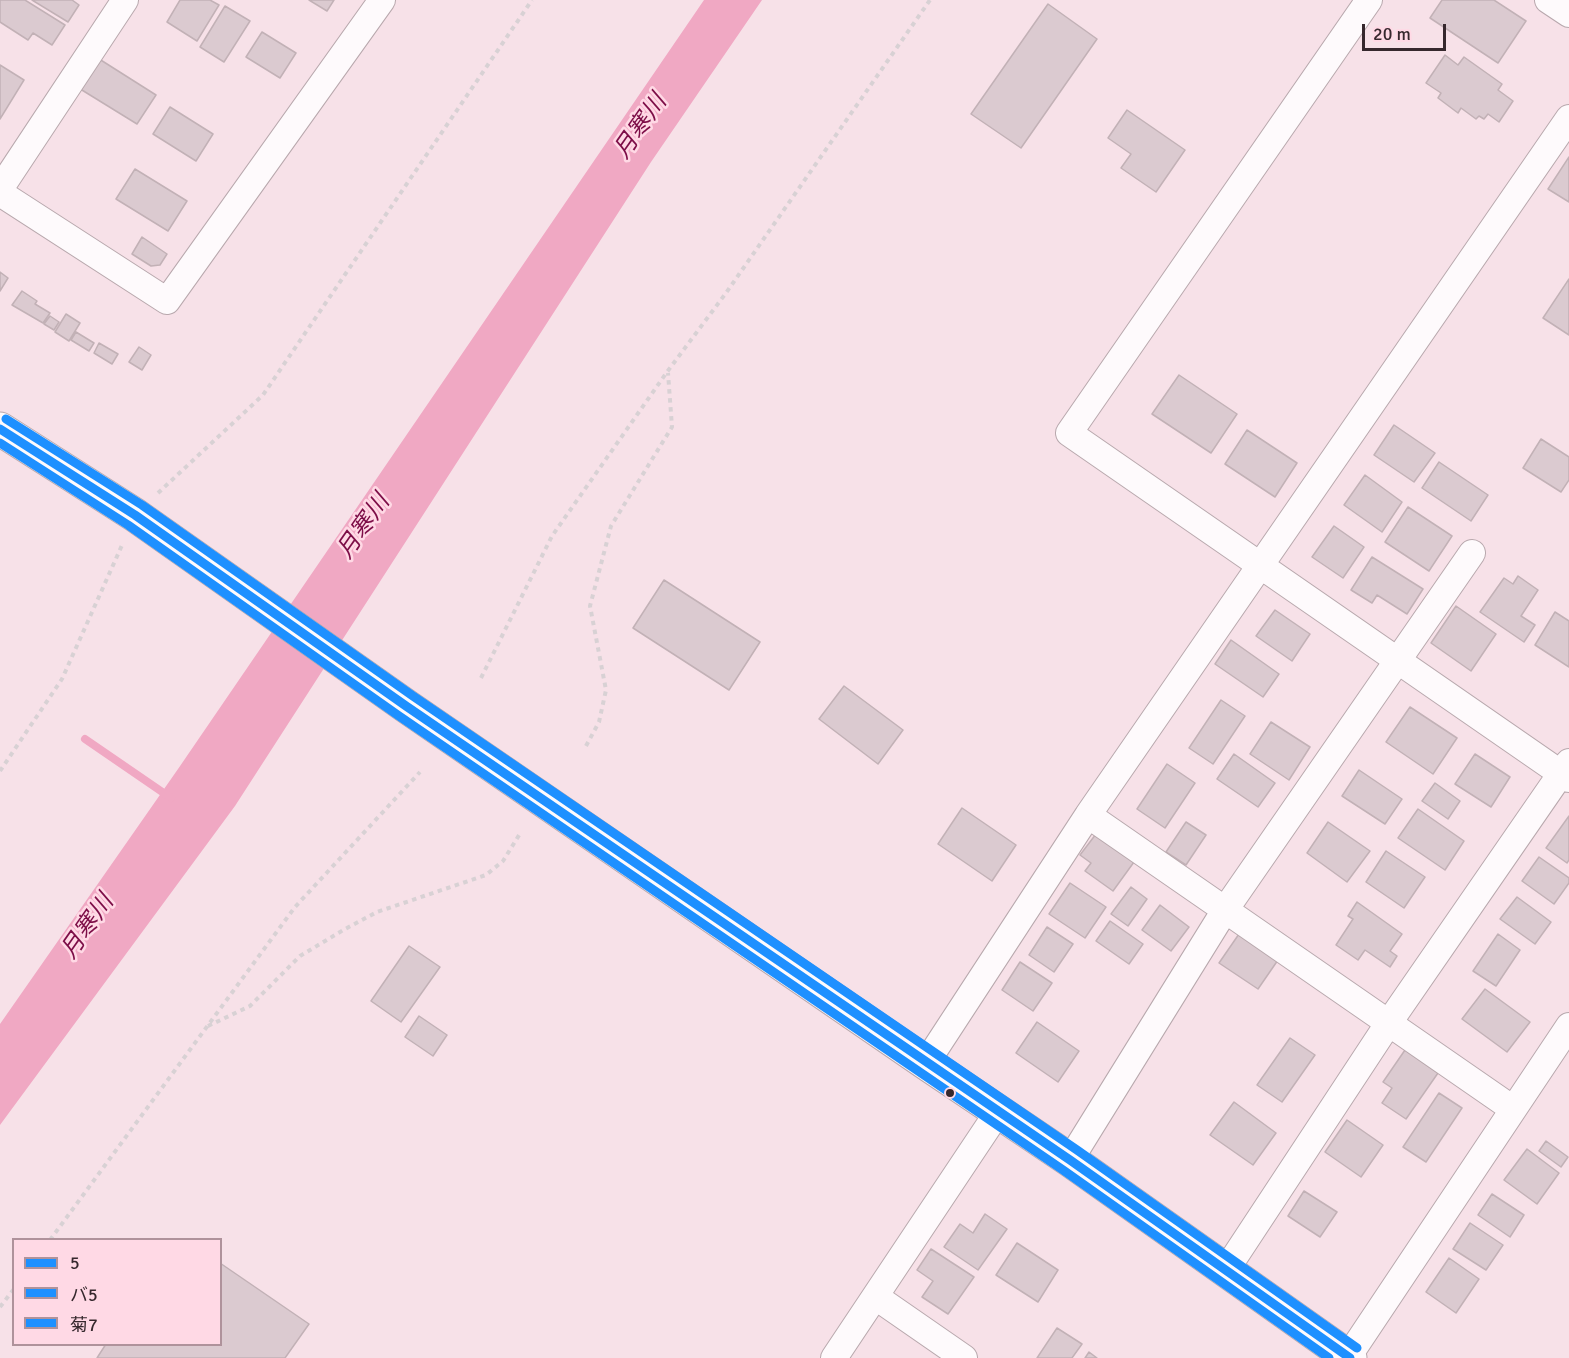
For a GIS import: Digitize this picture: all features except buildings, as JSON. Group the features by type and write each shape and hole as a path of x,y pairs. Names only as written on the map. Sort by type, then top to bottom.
{"street":[{"path":"125,0 0,191 167,301 382,0"},
{"path":"1226,1270 1388,1024 1566,772 1397,661 1069,434 1370,0"},
{"path":"1548,0 1569,14"},
{"path":"926,1064 1088,815 1569,118"},
{"path":"0,429 135,514 406,706 926,1064 1070,1160 1349,1357 1569,1026"},
{"path":"1070,1160 1225,910 1472,553"},
{"path":"1088,815 1513,1108"},
{"path":"834,1358 998,1112"},
{"path":"876,1297 964,1358"}],"path":[{"path":"0,771 62,679 135,514 262,395 532,0"},
{"path":"481,678 552,536 726,293 930,0"},
{"path":"586,746 599,722 606,690 590,606 611,526 672,427 668,372"},
{"path":"51,1238 295,907 420,772"},
{"path":"207,1026 250,1006 300,956 345,928 377,912 486,875 504,861 520,832"},
{"path":"0,1307 12,1292"}],"water":[{"name":"月寒川","path":"704,0 762,0 651,162 235,806 0,1125 0,1024 178,769"}],"waterway":[{"path":"85,739 171,798"}],"transit line":[{"name":"菊7","path":"6,419 142,505 413,696 1077,1150 1357,1348"},
{"name":"5","path":"0,429 135,515 406,706 1070,1160 1350,1358"},
{"name":"バ5","path":"0,443 128,525 399,716 1063,1170 1329,1358"}]}
